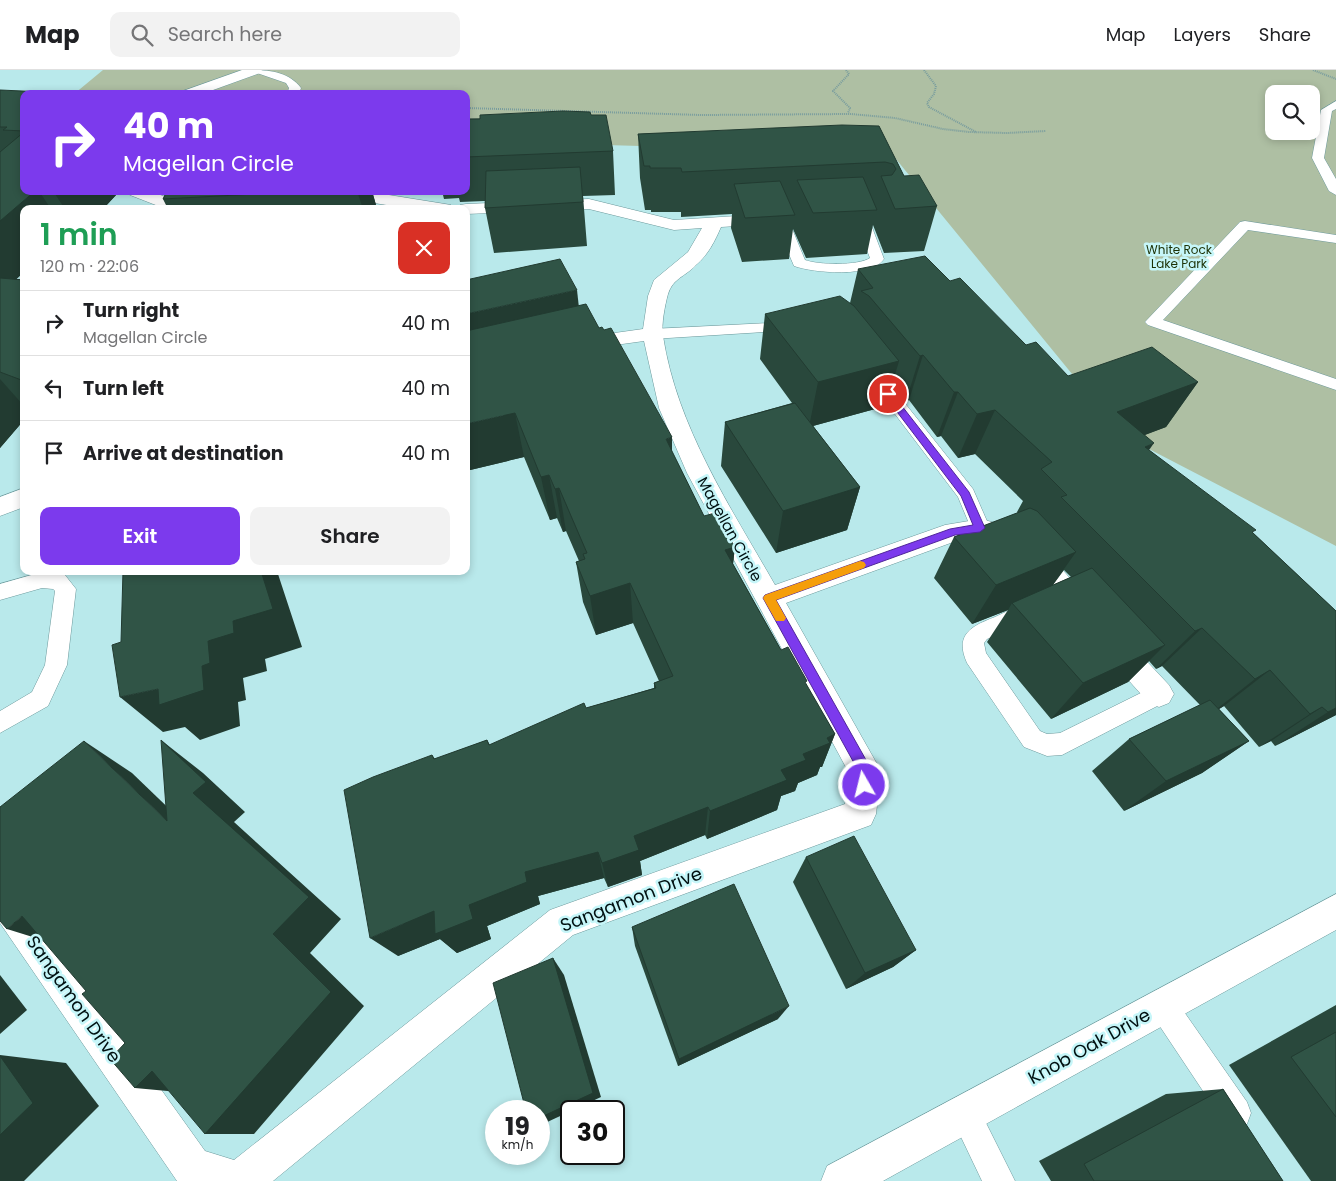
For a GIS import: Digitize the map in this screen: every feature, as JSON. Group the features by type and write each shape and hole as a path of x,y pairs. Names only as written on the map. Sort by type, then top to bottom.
{"street":[{"path":"199,90 256,70"},
{"path":"146,195 168,204 222,203"},
{"path":"322,198 362,196 419,205"},
{"path":"470,209 589,204 674,225 800,217"},
{"path":"840,215 868,213"},
{"path":"562,348 581,343 652,334 658,296 664,280 687,266 702,248 714,222"},
{"name":"Magellan Circle","path":"652,334 670,408 695,465 769,598 954,532 980,528 1007,536 1022,545 1052,601 1160,694"},
{"path":"0,507 20,500"},
{"name":"Sangamon Drive","path":"241,1181 562,922 860,814 866,771 769,598"},
{"name":"Sangamon Drive","path":"0,894 192,1167 234,1181"},
{"name":"Knob Oak Drive","path":"842,1181 1336,911"}],"lane":[{"path":"256,70 290,81 294,90"},
{"path":"1336,104 1327,110 1318,158 1336,191"},
{"path":"1318,158 1336,164"},
{"path":"780,218 799,263 806,267 867,265 877,259 868,213"},
{"path":"1336,239 1244,224 1153,322 1336,385"},
{"path":"652,334 809,328"},
{"path":"861,359 966,494 980,528"},
{"path":"0,592 42,580 58,581 66,589 56,665 40,699 0,723"},
{"path":"1052,601 979,633 973,642 975,656 1032,738 1046,745 1062,744 1160,694"},
{"path":"1162,1006 1249,1133"},
{"path":"965,1114 999,1181"}],"path":[{"path":"846,70 849,74 846,79 836,86 833,91 850,108 848,113"},
{"path":"924,70 928,72 936,86 934,94 927,103 929,107 979,133"},
{"path":"1313,70 1336,79"},
{"path":"470,108 701,115 732,113 777,115 848,113 896,118 943,129 979,133 1013,134 1046,131"}],"green space":[{"name":"White Rock Lake Park","path":"103,70 1336,70 1336,546 1122,435 891,153 470,141 470,90 79,90"}],"building":[{"path":"0,90 20,91 20,131 3,130 7,127 0,127"},
{"path":"563,111 590,112 591,115 606,115 613,151 470,157 470,119 480,119 480,115"},
{"path":"842,125 879,126 904,176 919,175 937,206 895,209 881,176 892,175 896,169 893,164 885,162 682,172 681,168 650,168 650,166 644,166 638,134"},
{"path":"20,135 20,195 30,195 0,221 0,152"},
{"path":"580,167 583,202 485,208 486,171"},
{"path":"863,177 877,210 813,213 797,180"},
{"path":"780,181 795,215 745,218 734,184"},
{"path":"165,195 237,195 163,199"},
{"path":"925,256 950,281 960,278 1026,345 1036,342 1068,376 1152,347 1198,382 1117,412 1154,443 1145,447 1256,530 1252,532 1336,611 1336,708 1328,712 1322,707 1310,714 1270,670 1255,679 1202,628 1195,631 1061,497 1067,495 1041,469 1052,462 995,410 977,414 958,392 954,392 923,355 920,356 869,296 861,291 873,288 858,269"},
{"path":"560,259 577,290 470,313 470,279"},
{"path":"0,278 20,280 20,380 0,372"},
{"path":"840,296 854,306 899,361 818,382 765,314"},
{"path":"586,304 599,328 602,327 604,330 611,328 672,437 666,439 704,516 715,513 735,547 725,550 781,650 788,647 807,681 805,682 835,734 827,738 830,743 803,754 806,760 781,770 787,780 710,811 708,807 634,836 639,850 602,863 598,852 525,872 527,882 469,905 473,919 435,934 434,911 370,938 344,790 432,755 434,759 487,740 489,745 584,703 586,708 656,688 654,683 673,676 630,583 590,596 576,562 585,559 583,554 587,553 559,488 555,489 549,475 541,477 515,413 470,423 470,330"},
{"path":"795,403 860,487 783,511 725,422"},
{"path":"1030,508 1037,511 1076,552 996,585 954,537"},
{"path":"1092,568 1165,645 1083,683 1012,603"},
{"path":"123,575 262,575 273,609 233,621 234,633 208,641 210,663 202,666 204,690 159,705 158,689 120,697 112,645 121,642"},
{"path":"1210,700 1249,741 1166,781 1129,739"},
{"path":"161,740 206,782 193,793 309,897 273,934 331,992 205,1134 152,1071 135,1088 110,1059 125,1043 82,994 86,991 22,916 7,929 0,921 0,807 84,741 167,821"},
{"path":"854,836 916,950 865,973 806,857"},
{"path":"734,884 789,1006 679,1059 632,927"},
{"path":"553,958 593,1093 578,1100 560,1100 560,1108 550,1113 550,1100 523,1100 493,983"},
{"path":"1336,1032 1336,1117 1291,1057"},
{"path":"0,1056 33,1103 0,1135"},
{"path":"1223,1089 1283,1181 1094,1181 1084,1164"}],"slow traffic":[{"path":"780,618 769,598 860,565"}],"route":[{"path":"864,785 866,771 769,598 954,532 980,528 966,494 888,394"}]}
